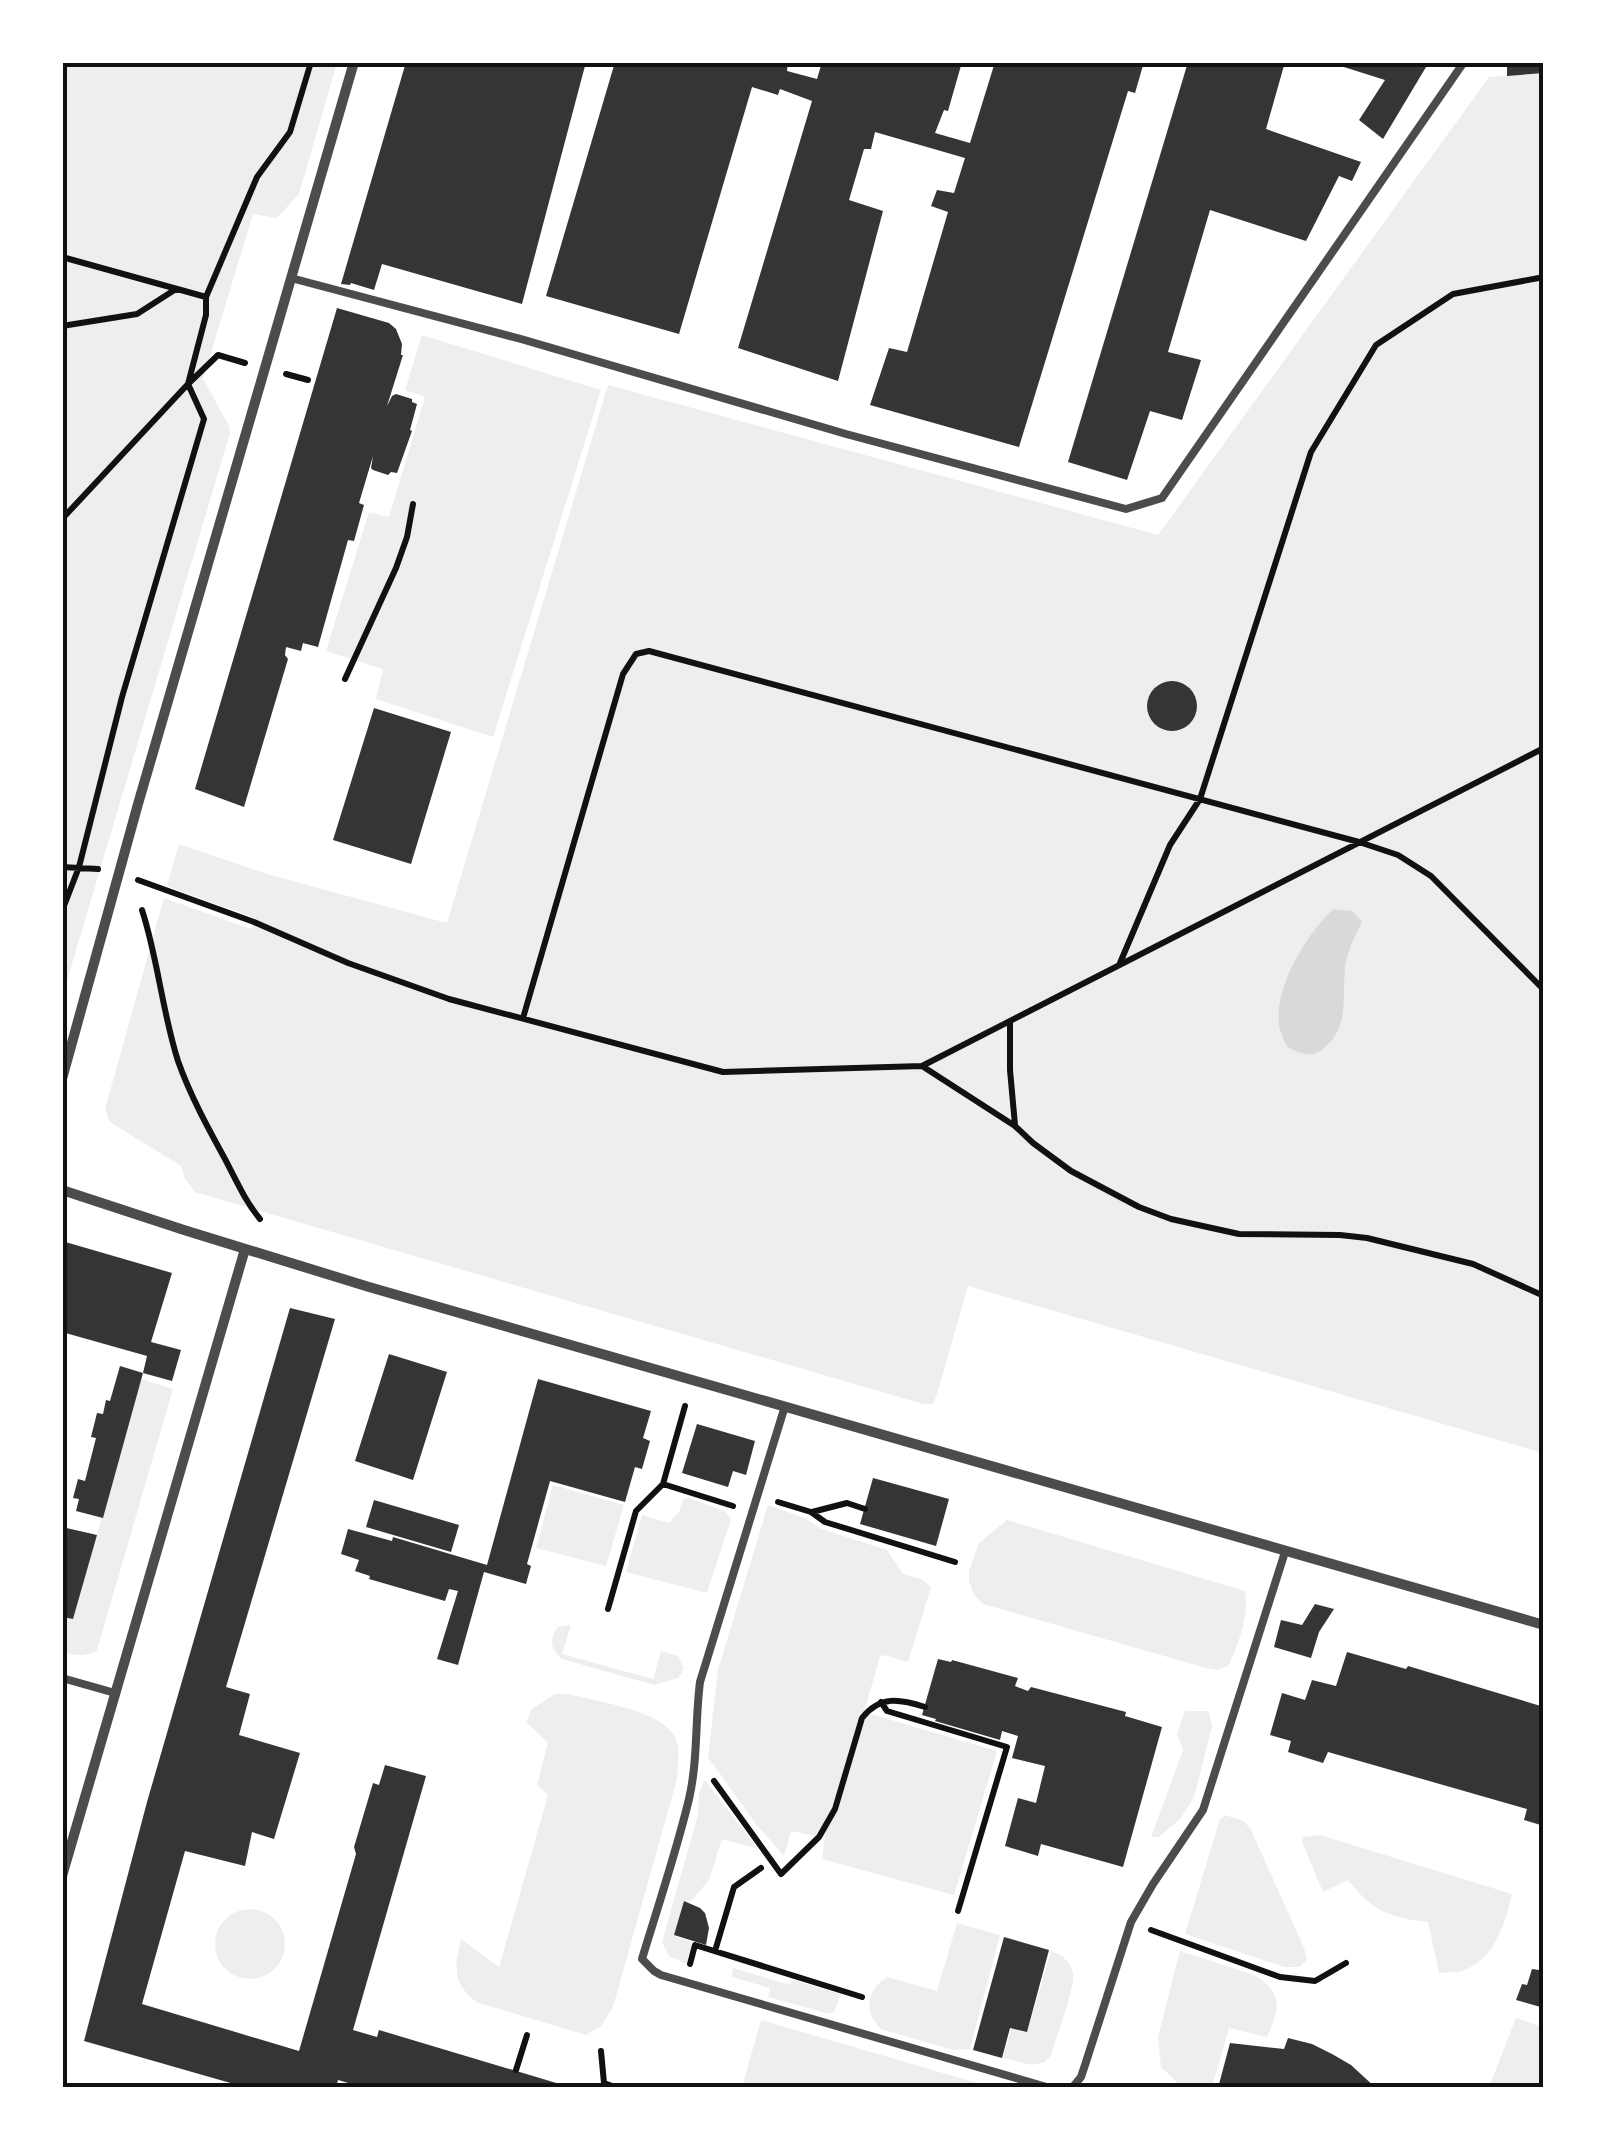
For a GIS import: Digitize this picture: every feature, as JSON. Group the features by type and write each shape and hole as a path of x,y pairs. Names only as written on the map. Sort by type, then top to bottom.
{"street":[{"path":"62,1079 354,62"},
{"path":"62,1190 244,1250 1544,1625"},
{"path":"62,1876 244,1250"}],"lane":[{"path":"291,278 1126,509 1162,498 1464,62"},
{"path":"786,1406 700,1682 696,1756 689,1798 642,1958 654,1971 686,1982 1050,2088"},
{"path":"1072,2088 1085,2066 1131,1922 1203,1810 1286,1552"},
{"path":"62,1678 115,1693"}],"path":[{"path":"62,912 79,867 122,698 204,419 188,384 206,315 206,297 257,177 290,132 311,62"},
{"path":"62,257 206,297"},
{"path":"1120,964 1170,845 1200,799 1311,452 1376,345 1453,294 1544,277"},
{"path":"62,326 137,314 176,289"},
{"path":"62,519 218,355 308,380"},
{"path":"345,679 396,568 407,537 412,504"},
{"path":"523,1018 623,674 636,654 649,651 1398,855 1431,876 1544,990"},
{"path":"149,884 449,999 723,1072 922,1066 1544,748"},
{"path":"142,910 155,950 160,989 179,1062 211,1134 260,1219"},
{"path":"1010,1021 1015,1126"},
{"path":"922,1066 1015,1126 1071,1171 1140,1208 1239,1234 1340,1234 1367,1238 1473,1264 1544,1296"},
{"path":"608,1610 636,1511 663,1484 685,1406"},
{"path":"663,1484 751,1512"},
{"path":"757,1495 811,1512 825,1522 955,1562"},
{"path":"811,1512 847,1503 864,1509"},
{"path":"696,1756 781,1874 819,1836 835,1809 868,1709 895,1698 925,1707"},
{"path":"881,1702 887,1711 1007,1747 958,1911"},
{"path":"715,1951 734,1887 761,1868"},
{"path":"1131,1922 1280,1977 1315,1981 1346,1963"},
{"path":"686,1982 695,1945 862,1997"},
{"path":"516,2070 527,2035"},
{"path":"601,2051 604,2083 618,2088"}],"shaded area":[{"path":"62,63 337,63 299,194 277,218 253,214 203,379 230,433 63,994"},
{"path":"1543,73 1543,1453 968,1286 937,1394 933,1404 923,1404 195,1192 181,1166 110,1122 105,1109 164,898 251,929 255,918 167,886 179,844 267,874 447,923 608,385 1158,535 1489,77"},
{"path":"422,335 601,390 493,737 376,699 383,669 326,651 369,512 389,517 425,397 405,390"},
{"path":"1333,909 1352,911 1362,922 1346,961 1343,1011 1337,1032 1323,1049 1305,1054 1287,1047 1279,1024 1279,1009 1294,962"},
{"path":"141,1379 173,1389 97,1650 84,1655 63,1652 62,1617 73,1619"},
{"path":"553,1485 624,1505 606,1566 536,1548"},
{"path":"689,1498 725,1511 731,1519 707,1593 626,1572 642,1515 669,1523 683,1500"},
{"path":"768,1505 807,1519 819,1528 887,1550 903,1574 921,1579 931,1587 908,1662 880,1657 864,1712 997,1751 954,1895 822,1859 825,1838 791,1831 784,1856 708,1757 718,1670"},
{"path":"1007,1520 1245,1591 1244,1620 1229,1665 1218,1670 1206,1668 983,1604 974,1595 969,1571 979,1543"},
{"path":"571,1625 562,1654 653,1679 661,1651 678,1656 684,1669 678,1678 654,1685 562,1659 553,1648 553,1636 558,1627"},
{"path":"555,1694 569,1694 644,1714 669,1729 678,1748 677,1779 613,2007 601,2026 586,2035 476,2002 462,1987 457,1973 461,1939 499,1967 548,1795 537,1785 548,1743 526,1722 532,1709"},
{"path":"1185,1711 1209,1711 1212,1727 1194,1797 1181,1818 1159,1837 1151,1837 1183,1750 1177,1734"},
{"path":"705,1780 758,1849 722,1839 709,1880 691,1901 684,1900 674,1936 692,1942 686,1964 669,1956 662,1942"},
{"path":"1225,1815 1244,1821 1251,1830 1304,1948 1307,1959 1300,1967 1284,1967 1185,1934 1220,1819"},
{"path":"1320,1835 1512,1894 1492,1948 1465,1970 1439,1973 1428,1922 1383,1911 1348,1880 1323,1892 1302,1842 1303,1837"},
{"path":"250,1909 274,1920 285,1944 274,1968 250,1979 226,1968 215,1944 226,1920"},
{"path":"957,1923 1000,1935 970,2049 953,2050 881,2029 870,2009 875,1988 887,1977 937,1991"},
{"path":"1051,1951 1070,1965 1073,1981 1051,2055 1045,2062 1032,2065 1003,2058 1011,2029 1027,2033"},
{"path":"1180,1951 1254,1975 1271,1988 1277,2002 1267,2037 1229,2028 1212,2087 1182,2087 1161,2067 1158,2037"},
{"path":"733,1968 790,1985 793,1980 841,1994 830,2014 768,1997 770,1988 732,1977"},
{"path":"1516,2018 1543,2027 1543,2087 1489,2087"},
{"path":"761,2020 991,2087 742,2087"}],"building":[{"path":"406,62 586,62 522,304 382,264 374,290 341,284"},
{"path":"615,62 788,62 787,71 817,79 822,62 962,62 948,111 944,110 935,133 970,143 995,62 1144,62 1135,93 1128,91 1019,447 870,405 889,348 907,352 948,212 931,206 937,190 954,193 965,158 875,132 871,149 864,149 849,200 883,211 838,381 738,348 812,101 780,89 778,95 752,87 679,334 546,296"},
{"path":"1188,62 1285,62 1266,129 1361,162 1352,181 1339,176 1306,241 1210,210 1168,352 1201,360 1182,420 1150,411 1127,480 1068,462"},
{"path":"1328,62 1429,62 1383,139 1359,120 1385,80"},
{"path":"1507,62 1544,62 1544,73 1507,76"},
{"path":"337,308 389,323 396,329 403,355 387,406 396,394 417,404 412,431 397,473 388,475 373,470 373,456 359,503 364,505 354,541 348,540 318,647 303,643 301,651 286,647 288,659 244,807 195,789"},
{"path":"1172,681 1190,688 1197,706 1190,724 1172,731 1154,724 1147,706 1154,688"},
{"path":"374,708 451,732 411,864 333,840"},
{"path":"62,1241 172,1273 151,1342 181,1350 172,1381 143,1373 147,1356 62,1332"},
{"path":"290,1308 335,1319 226,1687 250,1694 239,1735 300,1753 274,1839 252,1832 245,1866 185,1851 142,2004 299,2051 373,1783 379,1785 385,1765 426,1776 353,2030 377,2037 379,2030 573,2088 365,2088 338,2080 336,2088 248,2088 84,2041 147,1802"},
{"path":"389,1354 447,1372 413,1480 355,1461"},
{"path":"120,1366 143,1373 103,1518 76,1511 79,1499 73,1498 78,1479 85,1481 96,1438 91,1437 97,1413 103,1414 106,1400 110,1401"},
{"path":"538,1379 651,1411 643,1438 650,1441 642,1469 635,1467 625,1502 550,1481 527,1564 531,1566 526,1584 484,1572 458,1665 437,1659 458,1591 449,1589 445,1601 369,1579 370,1576 355,1571 359,1560 341,1554 348,1529 392,1541 393,1537 487,1565"},
{"path":"697,1424 755,1441 746,1475 733,1471 728,1487 682,1473"},
{"path":"873,1478 949,1499 936,1546 860,1524"},
{"path":"374,1500 459,1525 451,1552 366,1527"},
{"path":"62,1527 97,1535 73,1619 62,1617"},
{"path":"1315,1604 1334,1609 1319,1632 1311,1658 1274,1647 1281,1620 1302,1625"},
{"path":"1347,1652 1544,1707 1544,1826 1524,1820 1527,1809 1328,1752 1323,1763 1288,1752 1291,1741 1270,1735 1282,1693 1305,1700 1312,1680 1336,1686"},
{"path":"938,1659 1018,1678 1015,1686 1028,1691 1031,1687 1126,1712 1125,1716 1162,1727 1123,1867 1041,1844 1038,1856 1005,1846 1018,1798 1036,1803 1045,1766 1012,1758 1018,1736 1002,1731 1000,1740 922,1715"},
{"path":"684,1901 705,1913 709,1928 706,1945 674,1935"},
{"path":"1004,1937 1049,1950 1027,2032 1010,2028 1002,2058 973,2050"},
{"path":"1542,1958 1544,2008 1516,2000 1532,1969 1539,1970"},
{"path":"1288,2038 1332,2054 1376,2088 1218,2088 1230,2043 1284,2049"}]}
